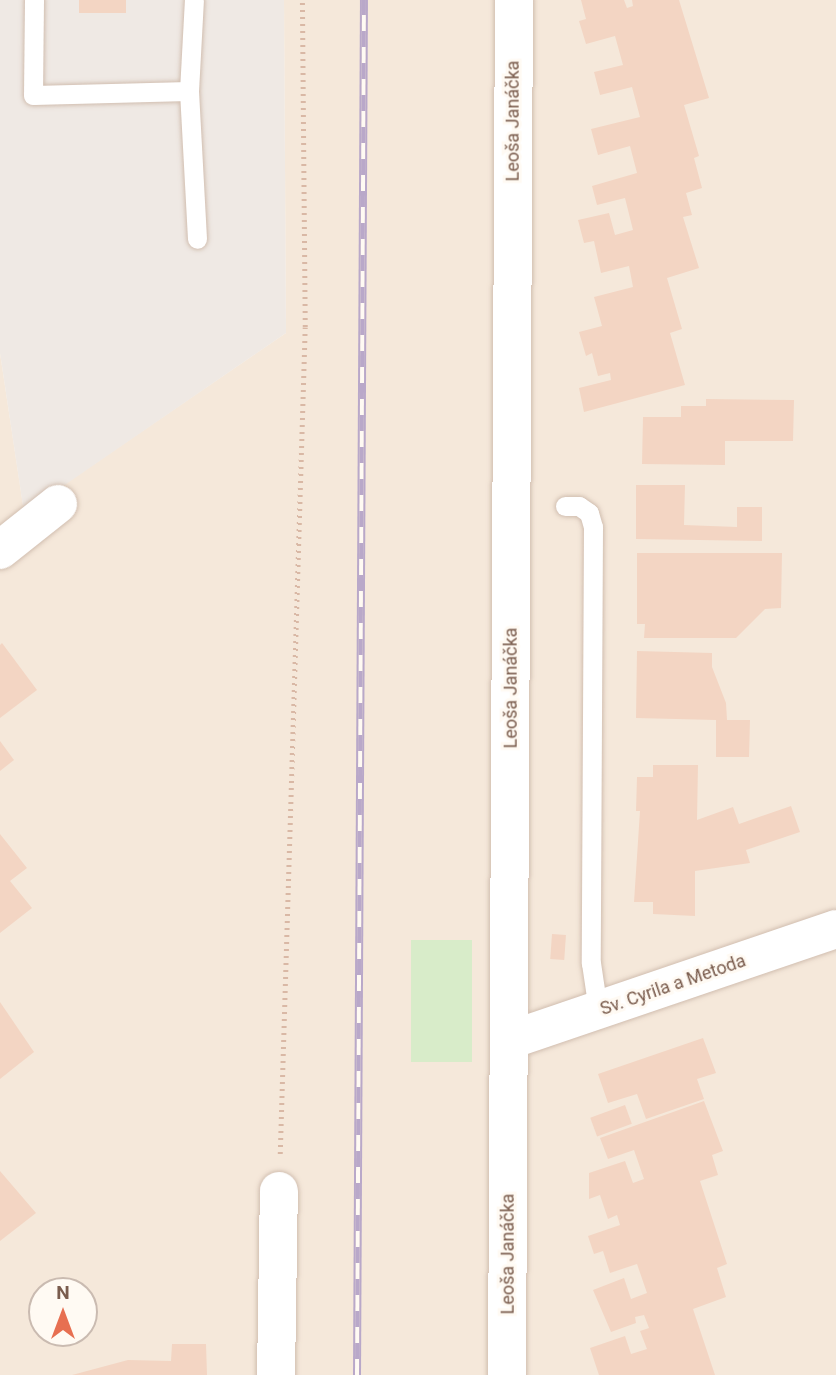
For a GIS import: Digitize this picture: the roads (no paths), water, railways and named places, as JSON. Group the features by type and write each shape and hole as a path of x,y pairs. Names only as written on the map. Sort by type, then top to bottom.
{"street":[{"name":"Leoša Janáčka","path":"507,1375 514,0"},
{"path":"0,550 58,504"},
{"name":"Sv. Cyrila a Metoda","path":"510,1040 836,929"},
{"path":"276,1375 279,1191"}],"lane":[{"path":"34,0 33,95 189,91"},
{"path":"194,0 189,91 197,239"},
{"path":"565,506 579,506 589,513 593,527 591,962 598,1010"}],"railway":[{"path":"357,1375 364,0"}]}
